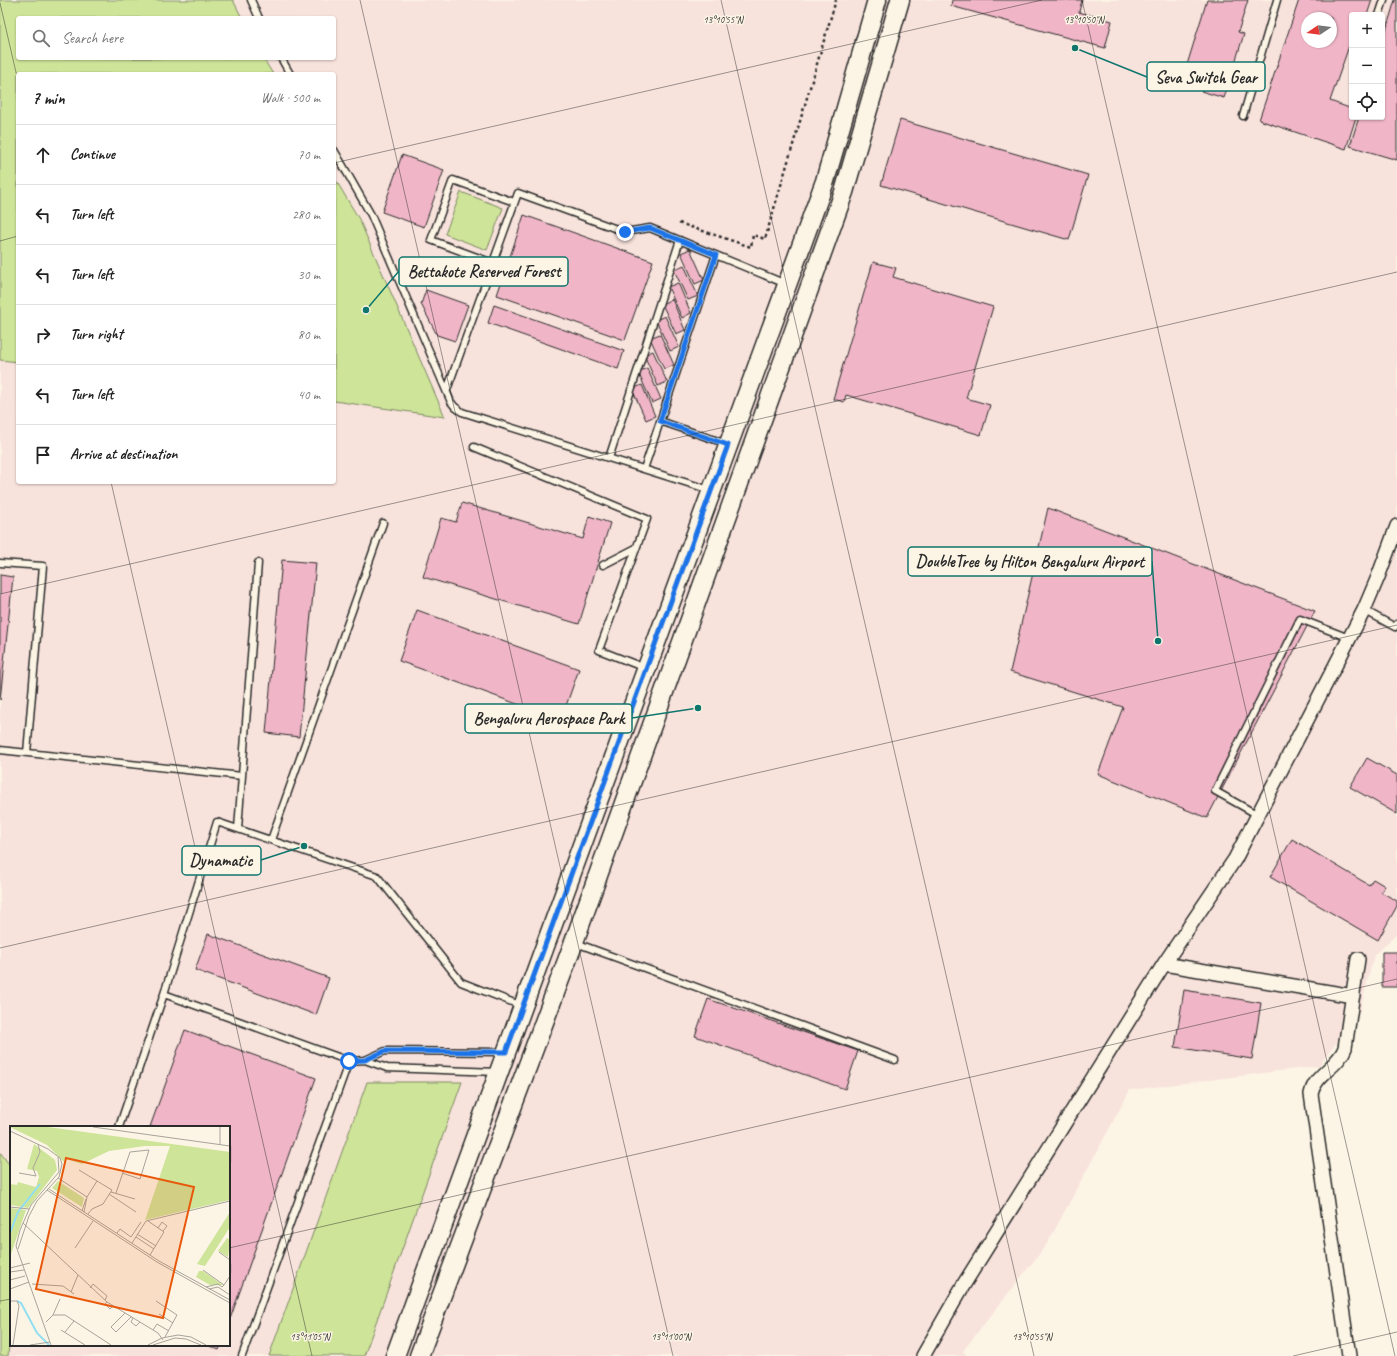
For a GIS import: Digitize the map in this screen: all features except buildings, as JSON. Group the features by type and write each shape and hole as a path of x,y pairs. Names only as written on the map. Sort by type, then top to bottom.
{"street":[{"path":"395,1356 825,181 877,0"},
{"path":"419,1356 574,942 844,192 900,0"},
{"path":"923,1356 964,1284 1164,964 1235,859 1364,610 1396,531"},
{"path":"1349,1356 1311,1094 1313,1086 1317,1080 1344,1052 1358,959"},
{"path":"1164,964 1352,996"}],"lane":[{"path":"251,0 258,16"},
{"path":"1243,116 1277,0"},
{"path":"1380,12 1384,0"},
{"path":"282,60 289,72"},
{"path":"336,154 371,215 455,407 462,412 712,490"},
{"path":"493,263 431,240 453,180 514,202"},
{"path":"447,390 518,193 625,232 650,228 787,284"},
{"path":"609,458 680,240"},
{"path":"644,469 716,255"},
{"path":"660,421 728,445"},
{"path":"474,447 647,519 599,650 646,669"},
{"path":"271,840 383,523"},
{"path":"603,565 636,548"},
{"path":"238,829 258,562"},
{"path":"0,563 43,566 27,753"},
{"path":"1364,610 1395,627 1397,624"},
{"path":"1258,815 1215,791 1300,619 1350,638"},
{"path":"0,750 242,776"},
{"path":"119,1126 164,994 217,822 377,876 461,982 523,1007"},
{"path":"574,942 895,1060"},
{"path":"164,994 349,1061 365,1060 385,1051 506,1052"},
{"path":"365,1060 387,1068 499,1072"},
{"path":"242,1356 349,1061"}],"path":[{"path":"679,222 751,247 753,235 765,239 836,0"}],"shaded area":[{"path":"233,0 1397,0 1397,934 1374,955 1360,1011 1319,1066 1130,1090 1047,1244 963,1351 967,1356 8,1356 10,1335 10,1346 230,1346 230,1126 10,1126 10,1166 0,1152 0,360 16,362 16,484 336,484 336,401 445,417 359,219 336,180 336,72 272,72 264,60 336,60 336,16 241,16"}],"green space":[{"path":"0,0 233,0 241,16 16,16 16,60 264,60 272,72 16,72 16,362 0,360"},
{"path":"336,180 359,219 445,417 336,401"},
{"path":"461,192 503,208 487,250 445,234"},
{"path":"367,1082 462,1082 364,1356 269,1356"},
{"path":"0,1152 10,1166 10,1335 8,1356 0,1356"}],"place":[{"name":"Seva Switch Gear","path":"1075,48"},
{"name":"Bettakote Reserved Forest","path":"366,310"},
{"name":"DoubleTree by Hilton Bengaluru Airport","path":"1158,641"},
{"name":"Bengaluru Aerospace Park","path":"698,708"},
{"name":"Dynamatic","path":"304,846"}],"route":[{"path":"349,1061 365,1060 385,1051 506,1052 728,445 660,421 716,255 650,228 625,232"}]}
